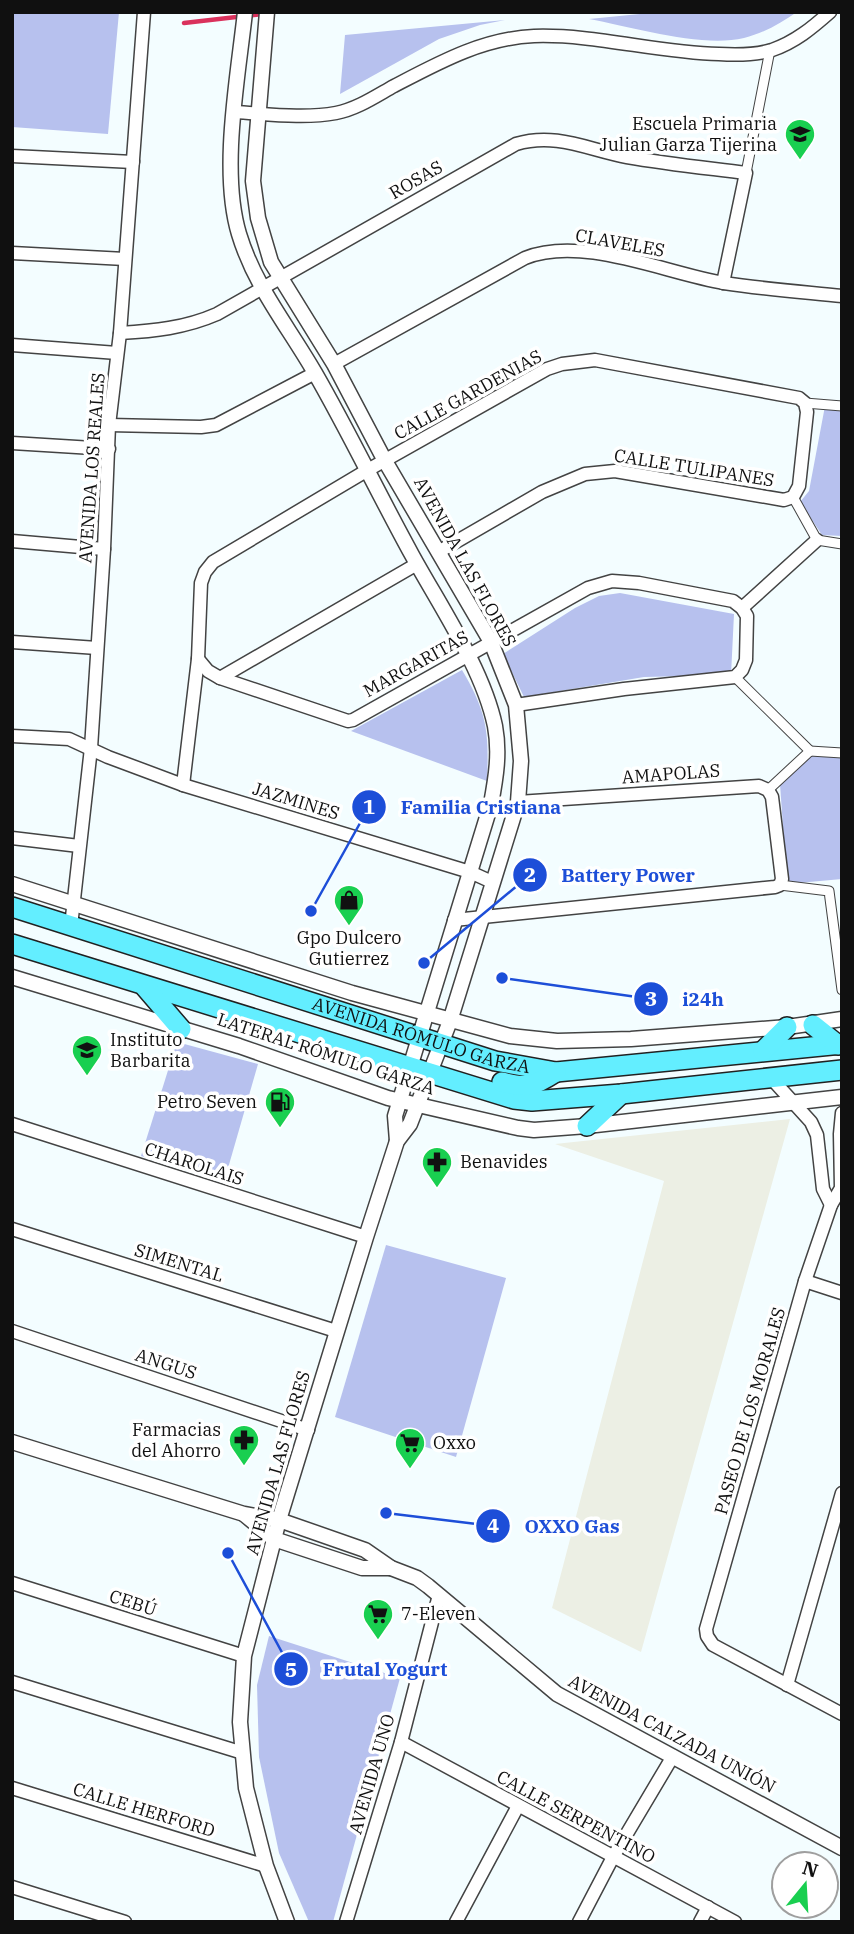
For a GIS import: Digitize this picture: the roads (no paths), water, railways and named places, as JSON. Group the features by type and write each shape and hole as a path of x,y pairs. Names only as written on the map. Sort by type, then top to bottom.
{"main road":[{"name":"AVENIDA RÓMULO GARZA","path":"12,907 495,1060 556,1072 629,1067 840,1044"},
{"name":"AVENIDA RÓMULO GARZA","path":"12,944 408,1067 431,1070 514,1098 532,1101 842,1070"},
{"path":"145,986 181,1029"},
{"path":"813,1025 840,1044"},
{"path":"763,1051 786,1027"},
{"path":"431,1070 521,1087 536,1084 556,1072"},
{"path":"587,1126 621,1094"}],"street":[{"name":"AVENIDA LOS REALES","path":"71,926 91,748 109,425 120,333 144,12"},
{"name":"AVENIDA LAS FLORES","path":"245,12 232,159 234,207 239,233 261,289 315,373 467,654 490,705 498,746 498,764 491,804 394,1119 397,1141"},
{"name":"AVENIDA LAS FLORES","path":"267,12 254,159 255,201 266,245 280,278 334,364 385,461 491,642 516,705 521,761 518,802 450,1021 410,1124 397,1141 366,1237 279,1520 244,1656 240,1722 248,1799 266,1866 287,1922"},
{"path":"235,112 299,115 337,113 360,105 449,57 512,38 572,36 688,54 734,55 771,50 807,33 830,12"},
{"path":"723,282 771,50"},
{"name":"ROSAS","path":"120,333 177,328 197,323 516,144 530,139 554,139 625,156 746,173"},
{"path":"12,156 132,162"},
{"name":"CLAVELES","path":"334,364 536,254 572,251 599,254 723,282 842,296"},
{"path":"12,253 125,258"},
{"path":"12,345 117,353"},
{"name":"CALLE GARDENIAS","path":"198,659 201,583 213,562 366,471 547,369 595,360 799,398 805,403"},
{"path":"109,425 216,425 315,373"},
{"path":"817,540 793,497 799,486 807,412 805,403 842,405"},
{"path":"12,443 109,449"},
{"name":"CALLE TULIPANES","path":"440,551 551,487 585,474 615,471 784,500 793,497"},
{"path":"817,540 842,544"},
{"path":"516,705 624,689 735,677 746,660 747,616 742,608 817,540"},
{"path":"12,541 104,549"},
{"path":"198,659 208,671 220,678 417,564"},
{"name":"MARGARITAS","path":"220,678 342,721 354,720 588,588 612,581 639,583 733,601 742,608"},
{"path":"12,642 97,648"},
{"path":"183,785 198,659"},
{"path":"735,677 810,751 842,753"},
{"name":"JAZMINES","path":"12,736 69,739 107,757 183,785 470,872 492,882"},
{"path":"780,885 782,879 772,797 768,790 810,751"},
{"name":"AMAPOLAS","path":"518,802 759,786 768,790"},
{"path":"12,838 79,846"},
{"path":"12,884 232,956 450,1021 510,1036 557,1041 631,1039 813,1025 842,1019"},
{"path":"454,920 780,885 829,891 842,990"},
{"name":"LATERAL RÓMULO GARZA","path":"12,977 239,1046 417,1106 526,1129 587,1126 842,1097"},
{"path":"771,1078 792,1103 803,1111 817,1135 822,1182 831,1205"},
{"name":"PASEO DE LOS MORALES","path":"788,1685 713,1645 706,1629 806,1281 831,1205 842,1184 842,1113"},
{"name":"CHAROLAIS","path":"12,1124 366,1237"},
{"name":"SIMENTAL","path":"12,1229 336,1331"},
{"path":"806,1281 842,1293"},
{"name":"ANGUS","path":"12,1331 308,1430"},
{"name":"AVENIDA CALZADA UNIÓN","path":"12,1442 244,1514 279,1520 365,1550 391,1569"},
{"path":"842,1493 788,1685 842,1714"},
{"name":"AVENIDA CALZADA UNIÓN","path":"244,1514 274,1539 362,1568 391,1569 418,1578 557,1694 842,1848"},
{"name":"CEBÚ","path":"12,1583 244,1656"},
{"name":"AVENIDA UNO","path":"346,1922 401,1742 439,1595"},
{"path":"12,1682 243,1753"},
{"name":"CALLE SERPENTINO","path":"401,1742 735,1922"},
{"path":"579,1922 613,1857 673,1756"},
{"name":"CALLE HERFORD","path":"12,1788 266,1866"},
{"path":"456,1922 518,1806"},
{"path":"12,1887 125,1922"},
{"path":"700,1922 708,1907"}],"waterway":[{"path":"184,23 263,14"}],"place":[{"name":"Escuela Primaria Julian Garza Tijerina","path":"800,161"},
{"name":"Familia Cristiana","path":"311,911"},
{"name":"Gpo Dulcero Gutierrez","path":"349,927"},
{"name":"Battery Power","path":"424,963"},
{"name":"i24h","path":"502,978"},
{"name":"Instituto Barbarita","path":"87,1077"},
{"name":"Petro Seven","path":"280,1129"},
{"name":"Benavides","path":"437,1189"},
{"name":"Farmacias del Ahorro","path":"244,1467"},
{"name":"Oxxo","path":"410,1470"},
{"name":"OXXO Gas","path":"386,1513"},
{"name":"Frutal Yogurt","path":"228,1553"},
{"name":"7-Eleven","path":"378,1641"}]}
